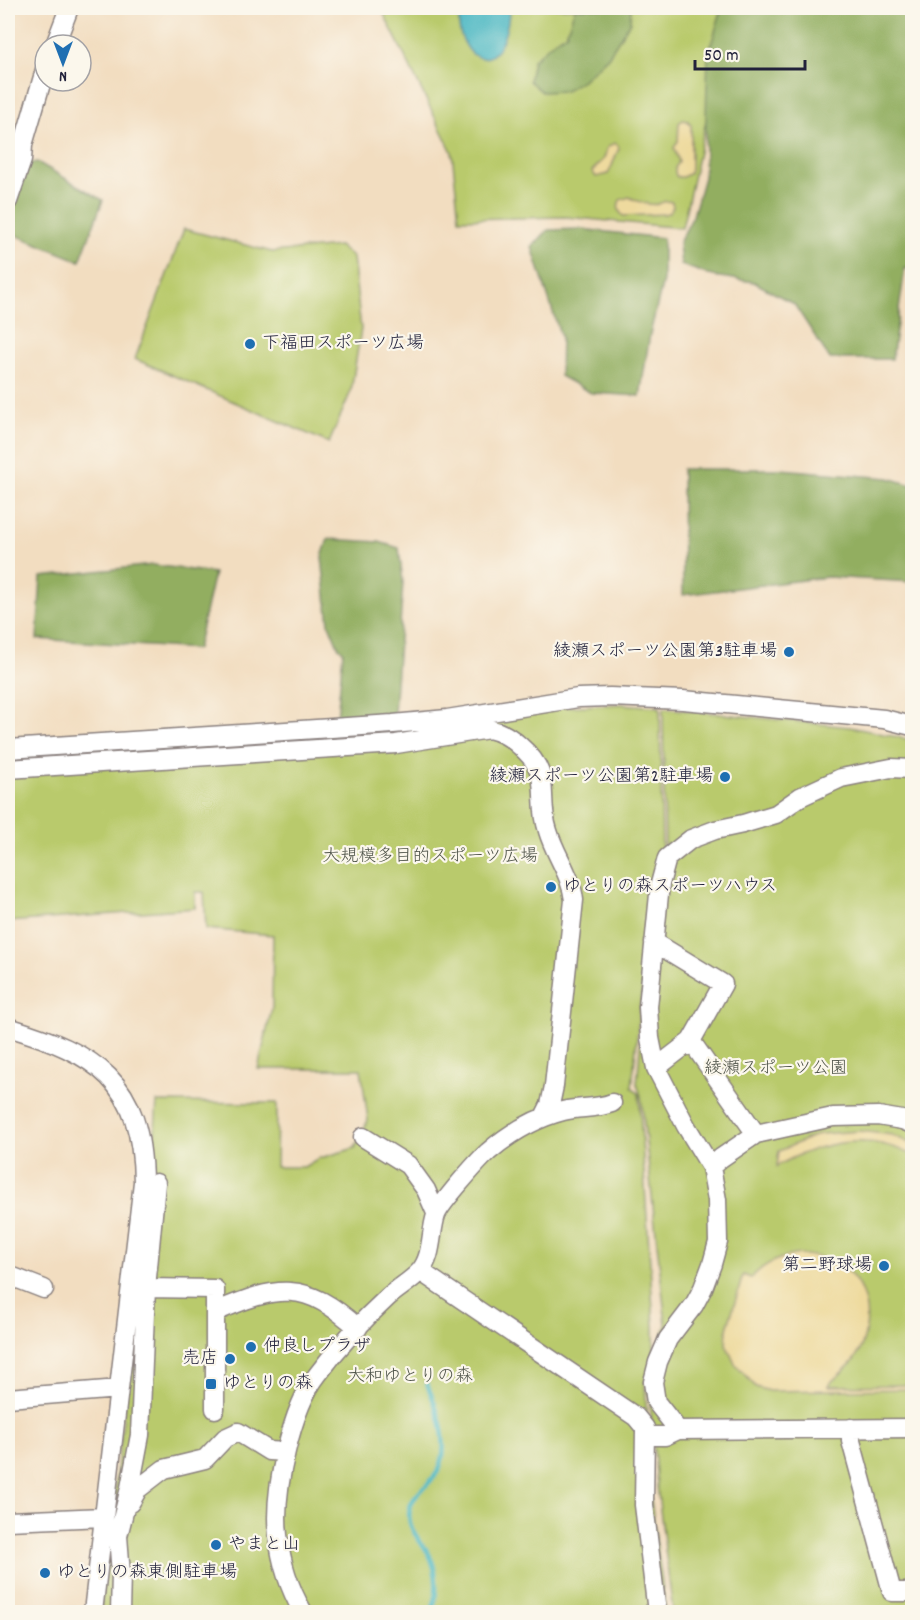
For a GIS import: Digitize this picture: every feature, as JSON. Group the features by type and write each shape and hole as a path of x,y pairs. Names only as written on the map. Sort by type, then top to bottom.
{"street":[{"path":"60,33 69,8"},
{"path":"8,201 22,160 15,143 36,93"},
{"path":"8,749 393,724 578,698 609,697 683,700 884,720 912,726"},
{"path":"8,769 396,744 489,729 501,731 514,739 529,753 542,773 547,828 568,874 574,900 554,1086 550,1105 544,1117"},
{"path":"678,1430 656,1402 653,1382 658,1362 669,1339 694,1305 712,1264 718,1242 718,1232 717,1200 711,1167 686,1126 656,1068 650,1038 648,1007 654,942 660,884 667,858 691,839 715,830 776,814 800,797 841,778 891,768 912,768"},
{"path":"654,942 723,984 691,1041 656,1068"},
{"path":"8,1027 50,1040 92,1061 107,1073 122,1092 136,1122 142,1153 143,1182 93,1612"},
{"path":"691,1041 756,1134"},
{"path":"303,1612 293,1595 283,1564 278,1534 278,1501 286,1452 297,1410 305,1393 316,1376 358,1328 388,1297 420,1271 430,1252 436,1213 487,1153 516,1131 544,1117 612,1103"},
{"path":"711,1167 756,1134 833,1117 856,1115 902,1120 912,1124"},
{"path":"363,1137 408,1165 426,1190 436,1213"},
{"path":"120,1612 121,1574 118,1536 140,1436 146,1288 156,1183"},
{"path":"420,1271 636,1417 645,1428 644,1505 657,1612"},
{"path":"8,1275 44,1289"},
{"path":"146,1288 215,1289 215,1409"},
{"path":"215,1312 247,1298 291,1291 314,1296 336,1308 358,1328"},
{"path":"8,1398 119,1389"},
{"path":"851,1428 851,1441 892,1592 912,1592"},
{"path":"645,1436 665,1436 678,1430 912,1428"},
{"path":"124,1512 138,1489 164,1469 205,1459 225,1438 238,1432 269,1451 286,1452"},
{"path":"8,1521 104,1517"}],"green space":[{"path":"381,8 912,8 731,9 682,228 566,217 459,219 452,152"},
{"path":"575,8 631,8 630,22 608,57 583,80 565,91 542,92 529,81 533,60 554,41 566,34"},
{"path":"722,8 912,8 912,270 905,268 892,359 830,359 794,304 754,282 713,276 681,265 679,243 693,216 704,177 708,55"},
{"path":"37,162 103,200 80,261 8,232 8,220 27,164"},
{"name":"下福田スポーツ広場","path":"184,229 272,252 339,246 353,258 361,329 351,391 329,443 135,359"},
{"path":"580,229 663,238 663,281 650,334 640,396 591,393 560,376 561,337 532,247 548,230"},
{"path":"682,469 780,469 889,478 912,485 912,582 828,577 683,595"},
{"path":"328,539 379,542 399,548 403,582 394,713 337,718 343,651 338,646 329,624 322,557"},
{"path":"153,565 214,573 197,649 37,639 41,577"},
{"name":"大和ゆとりの森","path":"621,704 660,707 662,857 652,888 632,1087 639,1094 654,1326 654,1353 645,1381 650,1493 666,1612 100,1612 151,1184 157,1102 277,1103 276,1167 304,1167 317,1159 355,1148 368,1120 361,1069 258,1069 272,1008 273,935 206,929 204,892 195,892 195,908 8,922 8,756 563,707"},
{"name":"綾瀬スポーツ公園","path":"663,708 850,727 912,740 912,1612 673,1612 657,1486 648,1378 666,1325 641,1096 637,1084 653,890 665,856"}],"sand":[{"path":"683,120 688,121 691,125 691,167 690,173 680,177 675,174 675,168 679,162 674,148 678,141 679,123"},
{"path":"614,143 619,149 610,171 608,174 596,177 592,171 604,159 607,148"},
{"path":"629,197 651,204 670,201 673,207 665,214 623,216 618,208 619,202"},
{"path":"860,1131 892,1135 912,1144 912,1155 878,1143 843,1142 810,1151 777,1166 779,1151 819,1134"},
{"path":"800,1254 832,1261 844,1269 861,1290 865,1303 867,1317 862,1344 853,1361 828,1386 912,1385 912,1389 769,1391 756,1387 735,1364 726,1344 727,1329 743,1275 751,1278 774,1261"}],"water":[{"path":"464,8 509,8 508,22 500,46 490,56 478,57 465,44 459,26"}],"waterway":[{"path":"427,1384 441,1426 444,1448 439,1469 414,1498 409,1513 411,1527 429,1554 434,1568 436,1590 432,1612"}],"place":[{"name":"下福田スポーツ広場","path":"250,344"},
{"name":"綾瀬スポーツ公園第3駐車場","path":"789,652"},
{"name":"綾瀬スポーツ公園第2駐車場","path":"725,777"},
{"name":"ゆとりの森スポーツハウス","path":"551,887"},
{"name":"第二野球場","path":"884,1266"},
{"name":"仲良しプラザ","path":"251,1347"},
{"name":"売店","path":"230,1359"},
{"name":"ゆとりの森","path":"211,1384"},
{"name":"やまと山","path":"216,1545"},
{"name":"ゆとりの森東側駐車場","path":"45,1573"}],"park label":[{"name":"大規模多目的スポーツ広場","path":"430,857"}]}
